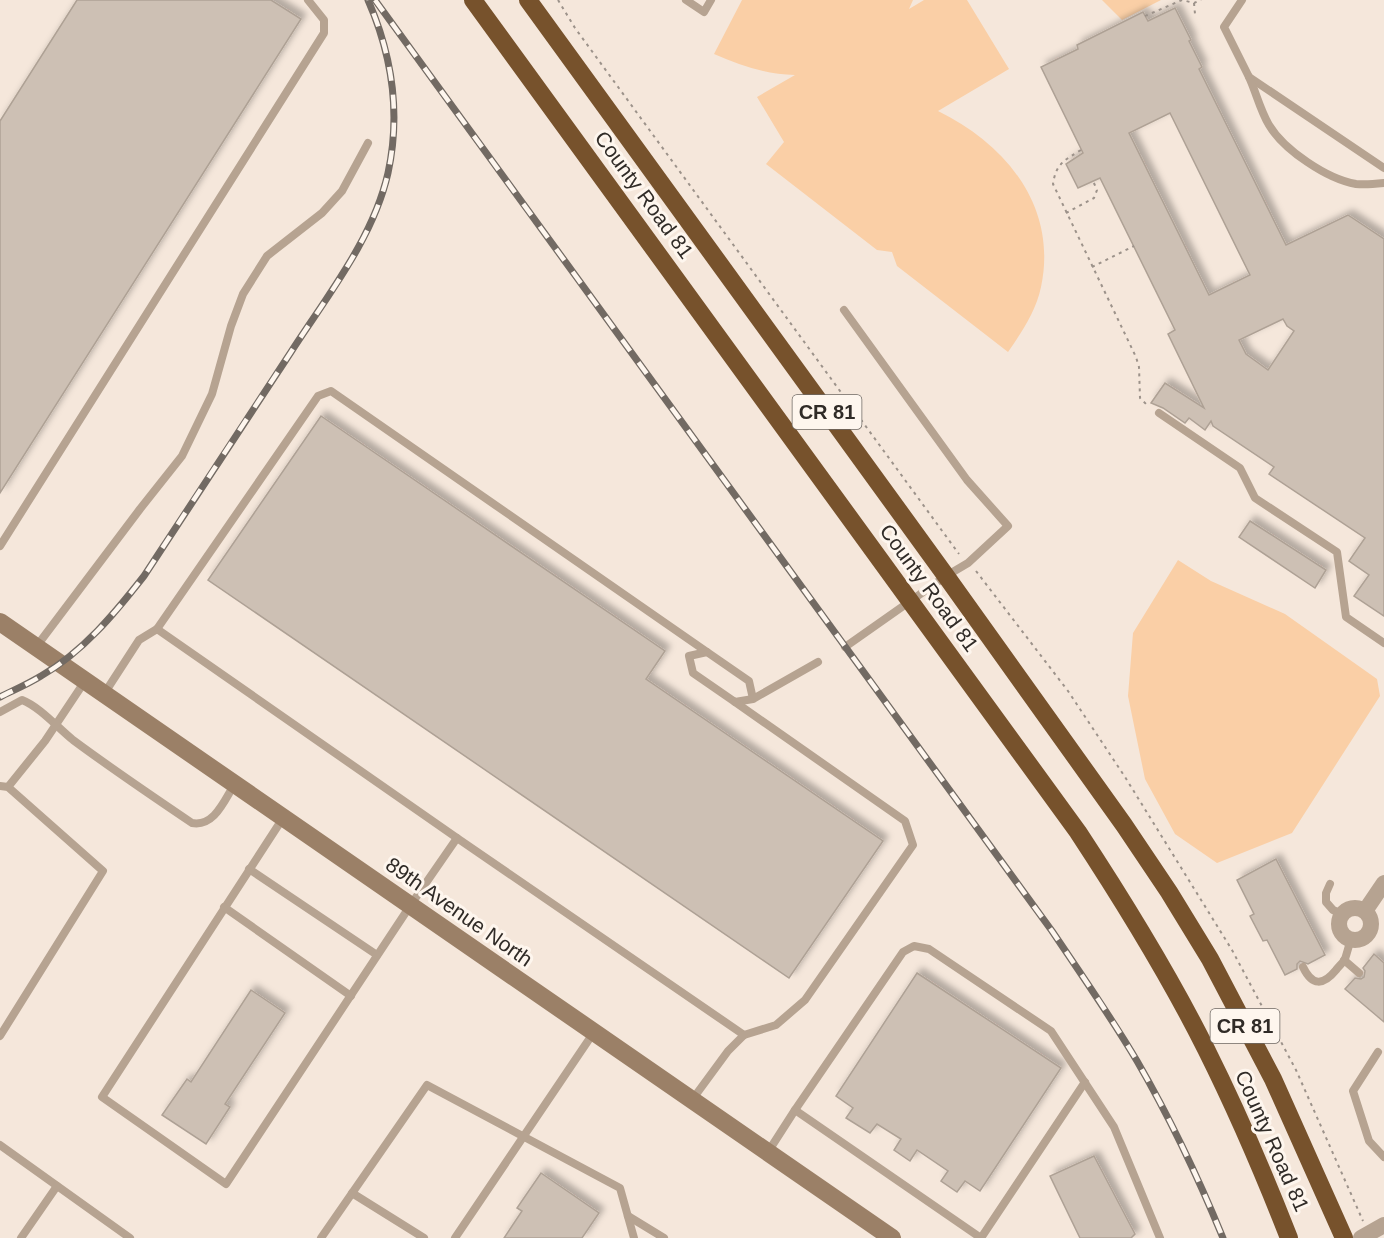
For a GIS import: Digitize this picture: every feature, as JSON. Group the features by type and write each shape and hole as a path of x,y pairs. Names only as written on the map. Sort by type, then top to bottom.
{"highway":[{"name":"County Road 81","path":"473,0 1078,832 1156,960 1206,1048 1256,1156 1289,1238"},
{"name":"County Road 81","path":"528,0 1124,825 1210,959 1273,1079 1344,1238"}],"street":[{"name":"89th Avenue North","path":"0,622 892,1238"},
{"path":"1365,911 1384,883"},
{"path":"1353,908 1365,911 1377,931 1363,938 1351,939 1341,932 1342,914 1353,908"}],"lane":[{"path":"0,546 324,33 324,20 308,0"},
{"path":"686,0 704,12 711,0"},
{"path":"1242,0 1224,27 1249,76 1268,123 1285,144 1303,158 1338,179 1357,184 1381,184 1384,193"},
{"path":"1249,76 1384,168"},
{"path":"36,647 182,456 212,394 231,326 243,294 267,256 322,213 342,191 368,143"},
{"path":"844,309 967,480 1008,526 968,563 845,647"},
{"path":"104,694 139,640 157,629 318,396 331,391 749,681 753,699"},
{"path":"1159,413 1240,468 1255,498 1337,552 1346,617 1384,643"},
{"path":"157,629 744,1035"},
{"path":"693,1100 728,1051 744,1035 777,1025 805,1000 913,845 905,820 693,673 689,656 707,652"},
{"path":"735,702 753,699 818,662"},
{"path":"0,1036 103,871 4,786 56,726 85,681"},
{"path":"0,712 22,700 30,703 56,726 192,823 200,825 215,815 234,785"},
{"path":"283,818 102,1097 226,1184 457,838"},
{"path":"249,869 377,955"},
{"path":"1330,884 1326,893 1326,902 1333,910 1342,914"},
{"path":"224,907 351,996"},
{"path":"1303,967 1307,975 1314,980 1321,982 1328,979 1344,960 1351,939"},
{"path":"768,1152 903,952 914,945 929,949 1051,1031 1114,1127 1160,1238"},
{"path":"1344,960 1359,973"},
{"path":"454,1238 594,1032"},
{"path":"1378,1052 1353,1091 1369,1141 1384,1157"},
{"path":"795,1110 981,1238 1085,1082"},
{"path":"321,1238 427,1085 620,1188 634,1238"},
{"path":"0,1145 130,1238"},
{"path":"21,1238 57,1186"},
{"path":"352,1193 424,1238"},
{"path":"628,1216 664,1238"}],"path":[{"path":"1145,16 1182,0 1194,3 1201,0"},
{"path":"1194,3 1195,14"},
{"path":"1081,150 1056,169 1053,184 1136,357 1139,367 1140,398 1159,413"},
{"path":"1066,213 1094,198 1097,190 1093,181"},
{"path":"1092,267 1134,246"}],"shaded area":[{"path":"742,0 913,0 909,9 924,0 967,0 1009,69 938,111 985,141 1005,160 1021,181 1034,205 1042,230 1044,258 1039,296 1028,321 1008,352 897,266 892,252 877,250 766,164 784,142 757,97 795,75 754,69 714,54"},
{"path":"1102,0 1161,0 1122,20"},
{"path":"1178,560 1211,581 1285,614 1377,679 1380,696 1292,833 1217,863 1175,834 1145,779 1128,696 1133,633"}],"building":[{"path":"77,0 271,0 301,19 0,493 0,121"},
{"path":"1175,8 1202,67 1199,69 1286,245 1348,215 1384,239 1384,616 1354,596 1369,575 1349,561 1365,538 1269,474 1274,467 1213,426 1211,421 1205,430 1189,418 1185,423 1151,403 1165,383 1204,408 1168,334 1175,330 1100,178 1078,188 1066,164 1083,153 1041,67 1078,49 1077,45 1143,12 1148,21","holes":["1170,113 1250,275 1209,295 1129,133","1283,319 1294,331 1268,370 1246,354 1239,340"]},
{"path":"321,416 665,651 646,679 883,841 789,978 208,580"},
{"path":"1250,521 1326,570 1315,588 1239,537"},
{"path":"1276,859 1325,955 1308,964 1300,961 1297,969 1285,975 1267,940 1263,941 1250,916 1254,914 1237,880"},
{"path":"1374,954 1384,963 1384,1022 1345,989 1355,978 1364,977 1363,968"},
{"path":"917,973 1061,1068 980,1191 965,1181 957,1192 941,1181 948,1171 917,1150 910,1161 894,1150 901,1139 877,1124 870,1133 846,1118 853,1108 836,1096"},
{"path":"251,990 285,1013 225,1104 230,1107 206,1144 162,1115 187,1079 191,1082"},
{"path":"1094,1156 1135,1234 1131,1238 1080,1238 1050,1176"},
{"path":"541,1173 599,1213 582,1238 504,1238 522,1211 517,1208"}],"railway":[{"path":"0,697 36,679 71,655 110,618 133,590 334,288 360,244 381,197 388,173 394,128 394,106 388,63 368,0"},
{"path":"375,0 1052,931 1117,1028 1149,1082 1183,1148 1223,1238"}]}
